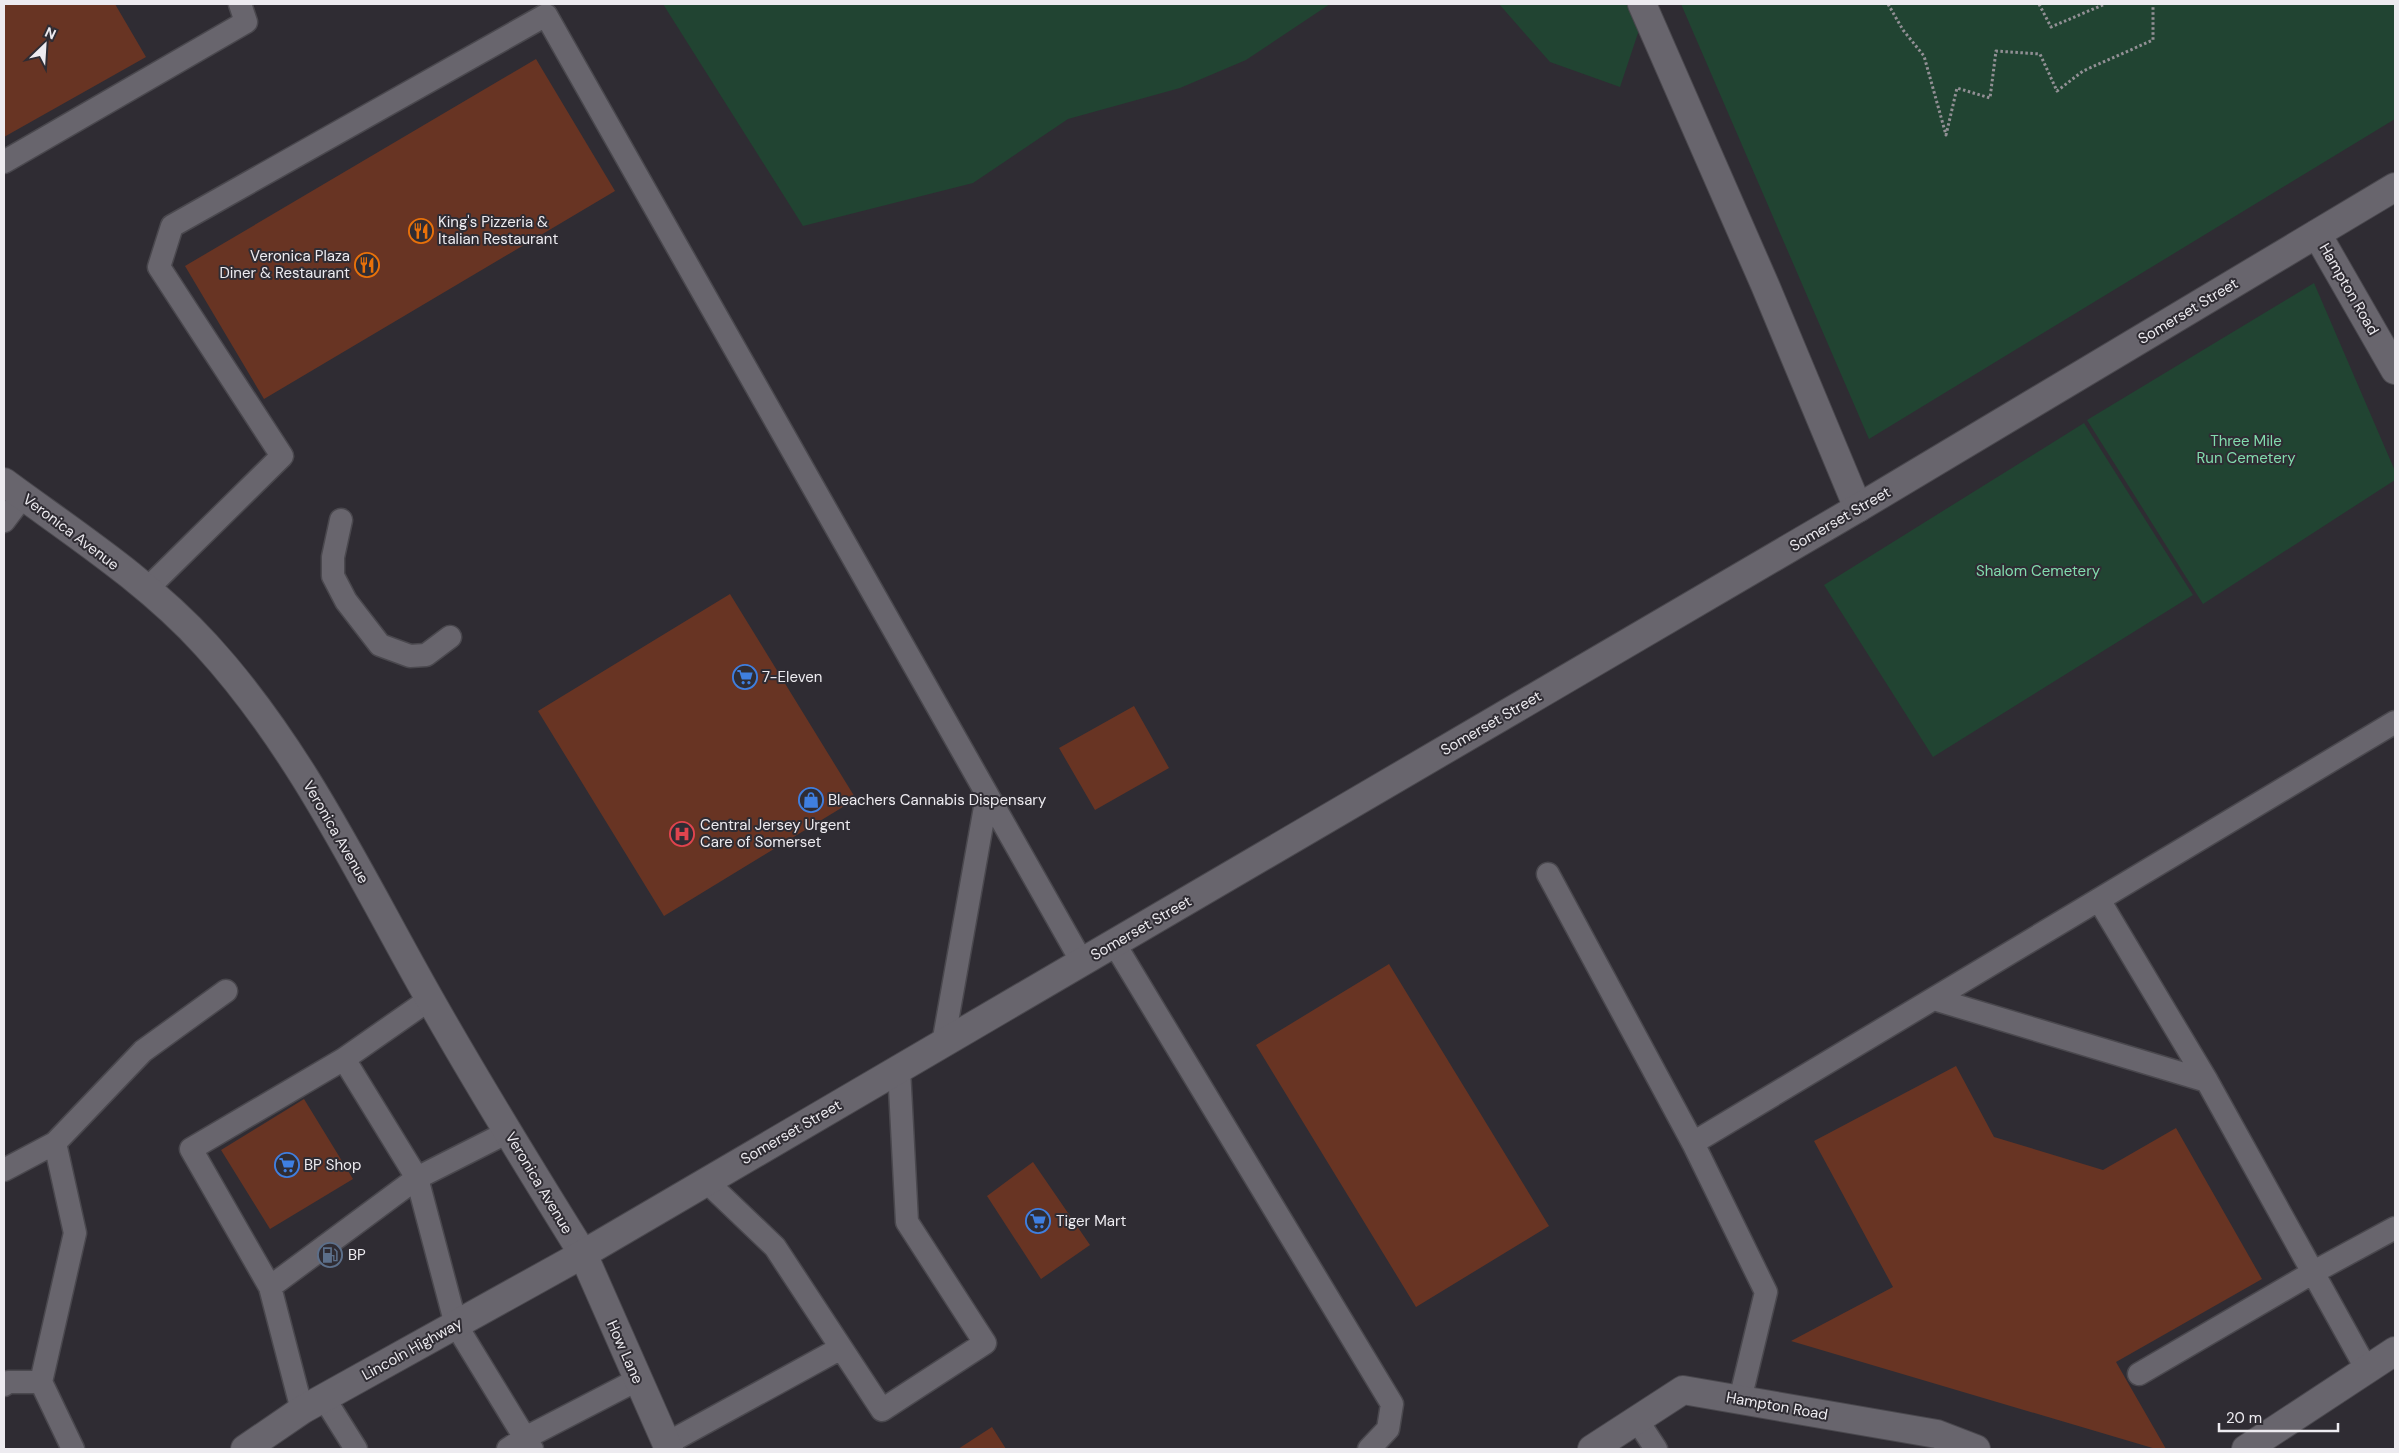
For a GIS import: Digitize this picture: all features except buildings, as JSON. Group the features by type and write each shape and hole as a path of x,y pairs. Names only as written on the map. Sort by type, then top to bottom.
{"main road":[{"path":"1642,4 1765,285 1858,508"},
{"name":"Somerset Street","path":"583,1254 1858,508 2395,187"},
{"name":"Hampton Road","path":"2317,234 2395,370"},
{"name":"Veronica Avenue","path":"13,489 147,589 205,644 254,701 331,820 430,999 508,1132 583,1254"},
{"name":"Lincoln Highway","path":"245,1449 313,1404 583,1254"},
{"name":"How Lane","path":"583,1254 668,1447"},
{"path":"2246,1449 2395,1351"},
{"name":"Hampton Road","path":"1592,1449 1684,1390 1937,1434 1976,1449"}],"lane":[{"path":"4,162 246,22 240,4"},
{"path":"147,589 282,456 159,267 172,226 546,15 1082,962"},
{"path":"4,521 13,489"},
{"path":"341,520 333,557 333,576 346,601 380,645 410,656 426,655 450,637"},
{"path":"1693,1143 2395,722"},
{"path":"943,1044 987,796"},
{"path":"1548,874 1693,1143 1766,1292 1740,1400"},
{"path":"2099,900 2207,1081 2367,1370"},
{"path":"1114,943 1392,1404 1388,1429 1369,1449"},
{"path":"4,1170 55,1143 143,1051 226,991"},
{"path":"356,1449 313,1404 270,1288 191,1149 344,1060 430,999"},
{"path":"1934,999 2207,1081"},
{"path":"344,1060 417,1178 456,1325 522,1446 637,1380"},
{"path":"706,1182 775,1247 882,1410 985,1343 907,1222 899,1069"},
{"path":"270,1288 417,1178 508,1132"},
{"path":"55,1143 75,1233 41,1382 73,1449"},
{"path":"2139,1374 2312,1273 2395,1228"},
{"path":"668,1447 841,1348"},
{"path":"5,1382 41,1382"},
{"path":"1637,1420 1656,1449"}],"path":[{"path":"1888,4 1903,30 1924,56 1946,135 1958,88 1990,98 1996,51 2040,54 2057,91 2083,70 2153,40 2153,4"},
{"path":"2039,4 2051,27 2105,4"}],"green space":[{"path":"663,4 1330,4 1246,60 1180,88 1068,119 973,183 803,226"},
{"path":"1499,4 1632,4 1641,24 1620,87 1550,62"},
{"path":"1681,4 2395,4 2395,119 1869,439"},
{"name":"Three Mile Run Cemetery","path":"2314,283 2395,471 2395,480 2203,604 2087,420"},
{"name":"Shalom Cemetery","path":"2084,423 2193,595 1933,757 1824,585"}],"place":[{"name":"King's Pizzeria & Italian Restaurant","path":"421,231"},
{"name":"Veronica Plaza Diner & Restaurant","path":"367,265"},
{"name":"7-Eleven","path":"745,677"},
{"name":"Bleachers Cannabis Dispensary","path":"811,800"},
{"name":"Central Jersey Urgent Care of Somerset","path":"682,834"},
{"name":"BP Shop","path":"287,1165"},
{"name":"Tiger Mart","path":"1038,1221"},
{"name":"BP","path":"330,1255"}]}
